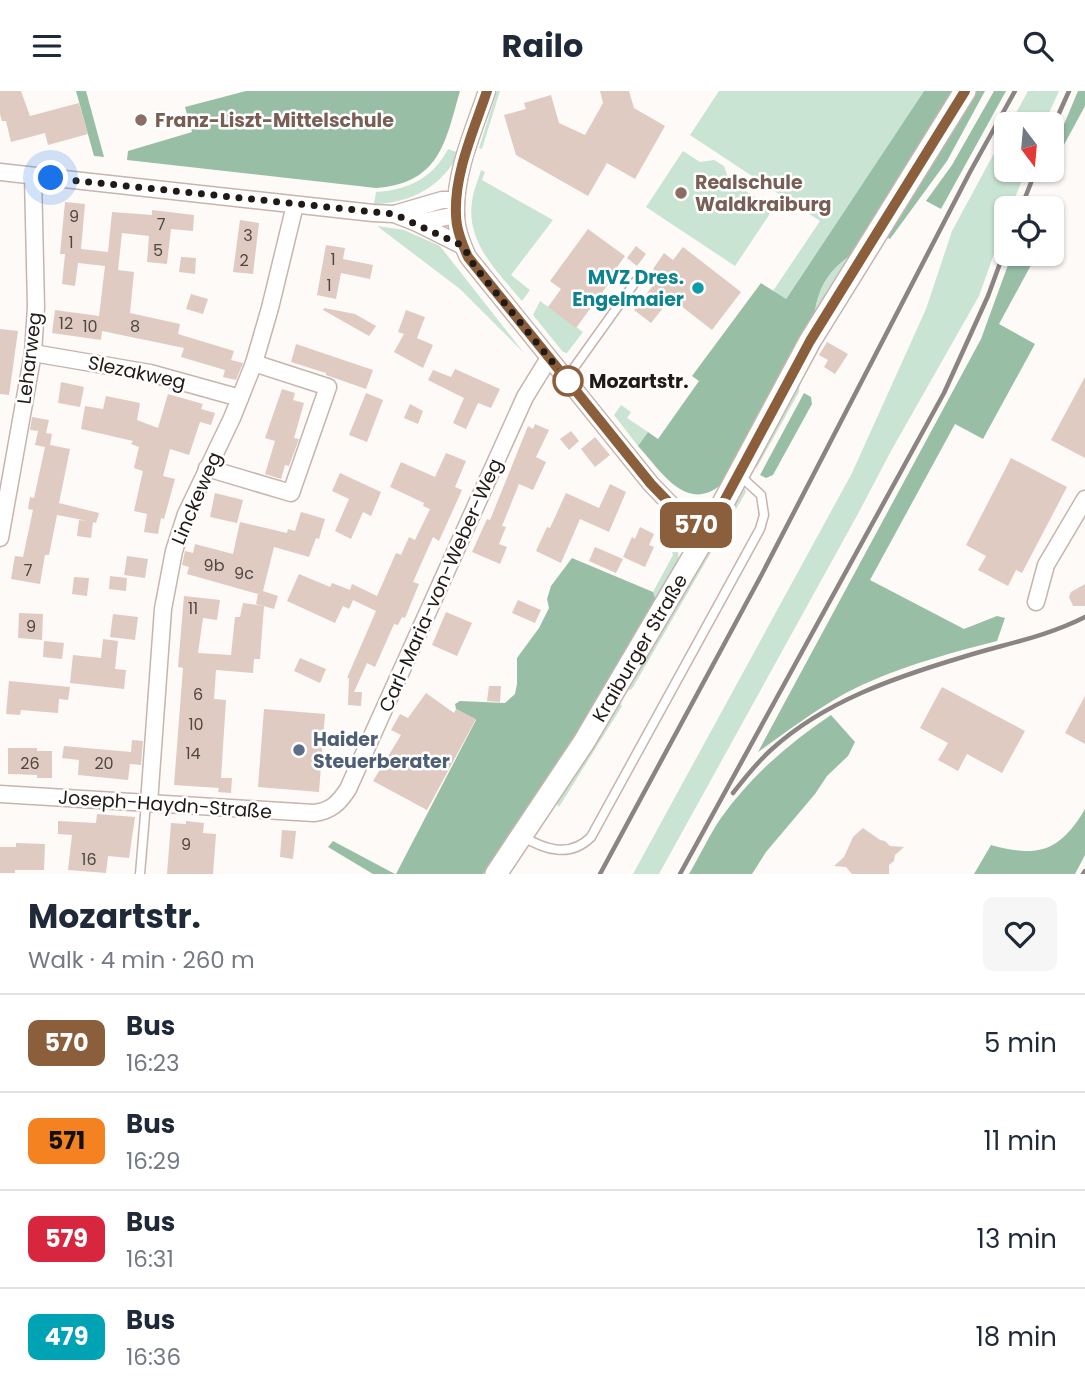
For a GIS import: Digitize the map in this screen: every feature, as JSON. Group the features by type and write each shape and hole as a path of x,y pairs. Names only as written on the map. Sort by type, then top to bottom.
{"main road":[{"name":"Kraiburger Straße","path":"496,874 584,742 707,533 810,341 965,91"}],"street":[{"path":"487,91 466,156 456,208 463,246 475,267 666,501 707,533"},
{"path":"0,172 394,214 463,246"},
{"name":"Leharweg","path":"0,538 33,353 36,307 33,176"},
{"path":"394,214 442,200 456,208"},
{"name":"Linckeweg","path":"148,803 160,635 166,588 180,529 254,363 295,205"},
{"path":"416,223 456,208"},
{"name":"Slezakweg","path":"33,353 150,373 240,398"},
{"name":"Carl-Maria-von-Weber-Weg","path":"329,809 341,800 348,789 525,397 549,358"},
{"path":"207,468 292,493 328,387 254,363"},
{"path":"1035,602 1046,565 1085,499"},
{"name":"Joseph-Haydn-Straße","path":"0,794 306,812 329,809"}],"lane":[{"path":"566,379 636,281"},
{"path":"522,836 539,846 564,851 584,844 591,837 760,529 764,515 761,495 739,475"},
{"path":"140,874 148,803"}],"green space":[{"path":"76,91 86,91 104,157 94,156"},
{"path":"246,91 460,91 450,127 436,157 427,169 397,185 376,188 127,160 128,151 192,132 185,107"},
{"path":"497,91 500,91 482,149 479,148"},
{"path":"719,91 924,91 785,300 773,291 820,221 690,135"},
{"path":"924,91 954,91 851,255 825,281 814,317 722,484 709,492 697,494 676,486 638,446 648,432 658,439 699,381 692,376 761,283 786,299"},
{"path":"977,91 985,91 947,161 890,239 886,237"},
{"path":"994,91 1006,91 941,209 926,201 952,165"},
{"path":"1028,91 1059,91 1049,112 1017,112"},
{"path":"1078,91 1085,91 1085,106 1064,145 1064,124"},
{"path":"448,149 459,153 435,183 413,196 374,204 376,192 399,189 418,181 435,168"},
{"path":"683,151 700,162 714,160 724,166 729,180 773,209 735,266 646,207"},
{"path":"994,153 994,182 1021,182 1016,196 994,196 994,254 979,296 659,874 633,874 852,473 926,309 952,231"},
{"path":"481,170 485,172 482,180 553,220 511,275 530,290 522,301 494,268 474,231 472,202"},
{"path":"377,226 404,230 440,246 524,353 460,289"},
{"path":"851,255 814,317 825,281"},
{"path":"1008,266 1030,266 999,324 1035,344 983,439 955,424 870,580 964,629 997,616 1005,618 997,641 919,663 862,685 822,707 758,752 981,339"},
{"path":"540,301 583,332 567,353 563,352 533,315"},
{"path":"800,382 799,392 756,469 758,457"},
{"path":"804,393 811,397 812,404 773,475 766,478 760,475"},
{"path":"621,405 631,412 627,418 648,432 638,446 614,415"},
{"path":"745,488 746,492 629,690 629,687"},
{"path":"664,522 677,545 678,563 657,603 653,592 673,555"},
{"path":"572,558 653,592 657,603 577,736 483,874 396,874 476,720 456,709 455,704 460,701 505,703 515,694 517,658 539,628 549,608 547,599 551,586"},
{"path":"620,703 622,706 559,807 556,803"},
{"path":"831,715 855,742 848,756 827,776 766,852 752,874 689,874 717,825 745,788 785,749"},
{"path":"1085,809 1085,855 1075,874 974,874 991,845 1022,851 1046,848 1066,835"},
{"path":"333,841 395,874 373,874 328,847"}],"building":[{"path":"0,91 21,91 30,116 79,103 88,134 48,145 45,133 11,142 6,121 2,121 0,114"},
{"path":"600,91 629,91 634,108 665,126 635,179 607,163 588,196 516,155 504,115 526,109 524,103 551,95 559,123 585,135 603,103"},
{"path":"65,202 85,204 81,249 108,252 112,212 152,215 152,210 194,215 193,231 171,229 167,264 147,262 149,236 122,233 118,270 134,272 130,313 180,324 178,334 234,351 231,360 243,363 236,380 223,377 225,370 181,357 184,348 102,331 101,340 52,333 55,310 99,316 105,266 78,263 75,286 62,284 65,254 60,254"},
{"path":"240,220 259,223 253,274 233,272"},
{"path":"588,229 625,256 576,328 548,307 561,289 550,281"},
{"path":"326,245 345,248 343,259 373,265 370,279 341,273 336,299 317,295"},
{"path":"636,246 646,254 637,266 627,258"},
{"name":"MVZ Dres. Engelmaier","path":"683,247 741,292 712,330 671,298 651,323 634,310 661,275 653,269 664,253 673,260"},
{"path":"181,257 196,258 195,274 179,272"},
{"path":"191,294 208,299 203,314 186,309"},
{"path":"324,308 355,314 376,326 369,336 323,310"},
{"path":"406,310 425,317 417,338 433,345 423,368 394,352 404,334 398,332"},
{"path":"0,329 18,331 9,395 0,394"},
{"path":"827,342 848,354 835,374 824,367 828,360 819,355"},
{"path":"296,344 373,370 366,389 291,362"},
{"path":"455,369 500,389 491,408 478,403 466,429 453,423 464,398 428,380 433,370 451,377"},
{"path":"1085,377 1085,458 1051,440"},
{"path":"61,382 84,387 80,407 58,403"},
{"path":"282,389 295,393 293,400 304,403 294,438 299,439 281,479 265,474 275,441 265,438"},
{"path":"366,393 383,400 367,442 349,435"},
{"path":"168,394 203,404 201,409 215,413 211,425 200,422 189,455 170,449 163,476 175,479 158,534 144,532 147,514 134,511 143,471 134,468 139,447 131,444 133,441 81,429 85,406 103,409 106,396 140,403 137,420 158,428"},
{"path":"410,404 423,411 418,424 404,418"},
{"path":"32,417 49,420 46,433 52,434 50,445 70,449 59,503 99,513 96,523 93,522 91,538 77,536 79,520 88,521 57,515 40,584 11,579 15,556 23,557 33,510 28,509 30,497 34,498 45,447 35,445 38,431 30,430"},
{"path":"535,424 549,430 536,457 546,462 533,490 519,484 502,526 506,527 499,544 507,547 500,564 472,552 487,519 490,520 528,426 533,429"},
{"path":"571,431 579,441 569,450 560,439"},
{"path":"595,437 610,455 595,467 581,449"},
{"path":"446,453 466,461 455,487 462,490 439,541 433,537 413,582 419,584 405,618 402,617 398,625 394,624 375,667 367,663 354,692 362,692 361,706 348,705 347,678 376,611 353,600 349,609 343,606 335,623 287,601 299,574 330,587 332,583 350,590 352,584 377,596 396,553 401,555 409,537 415,540 430,509 423,506 424,503 390,487 401,462 435,477"},
{"path":"1011,458 1067,487 1022,573 1016,570 1008,586 978,570 986,556 966,545"},
{"path":"340,473 381,492 371,516 363,512 351,539 335,531 349,499 332,491"},
{"path":"610,484 626,492 609,532 580,519 561,563 536,551 566,493 599,508"},
{"path":"215,493 243,500 237,523 210,517"},
{"path":"301,512 325,519 319,539 316,538 309,557 274,547 263,591 278,596 274,609 256,604 258,594 187,574 189,567 182,565 185,551 193,553 195,544 233,554 240,522 287,533 288,529 295,531"},
{"path":"640,527 654,534 649,545 654,547 645,567 623,557"},
{"path":"595,547 623,559 616,573 589,561"},
{"path":"127,556 148,559 145,578 124,575"},
{"path":"110,576 127,578 126,591 109,589"},
{"path":"74,577 89,578 87,596 72,594"},
{"path":"1085,584 1085,606 1073,606 1069,597 1071,592"},
{"path":"184,596 220,600 217,620 203,618 198,653 231,655 235,617 240,617 243,603 264,606 260,659 254,659 253,673 216,670 214,699 226,700 221,778 232,778 231,793 218,792 219,788 174,785 183,668 178,667"},
{"path":"518,600 541,610 535,623 512,613"},
{"path":"446,612 472,623 457,656 432,645"},
{"path":"19,613 43,614 42,640 18,638"},
{"path":"113,614 138,617 135,640 110,637"},
{"path":"103,639 118,641 115,669 126,670 124,689 70,683 73,655 101,658"},
{"path":"44,641 64,643 62,659 43,657"},
{"path":"300,658 326,669 320,683 294,671"},
{"path":"9,681 70,687 68,700 59,699 58,713 21,710 20,715 6,714"},
{"path":"489,686 501,686 500,702 487,701"},
{"path":"942,687 1025,731 1002,773 967,754 958,771 938,760 948,743 920,728"},
{"path":"426,693 454,713 456,709 476,719 427,810 373,781 401,735 391,730 400,714 408,718"},
{"path":"1085,696 1085,744 1065,733"},
{"name":"Haider Steuerberater","path":"264,709 325,714 319,792 258,787"},
{"path":"132,740 143,741 141,765 130,764 128,780 78,775 79,760 62,758 64,746 131,752"},
{"path":"8,748 52,751 52,778 8,774"},
{"path":"97,814 135,817 129,858 108,856 106,873 68,870 72,835 58,834 58,821 96,823"},
{"path":"186,821 204,823 203,833 216,834 213,874 167,874 171,823 186,824"},
{"path":"863,828 890,846 904,847 889,865 889,874 852,874 846,867 834,866 844,857 853,837"},
{"path":"282,830 296,831 293,859 280,857"},
{"path":"16,843 45,844 44,870 0,873 0,847 16,847"}],"railway":[{"path":"600,874 762,574 970,172 1015,91"},
{"path":"1060,112 1069,91"},
{"path":"1026,196 1031,182"},
{"path":"680,874 944,393 999,266"},
{"path":"733,793 772,749 793,732 838,704 912,673 1040,635 1085,617"}],"bus line":[{"name":"570","path":"487,91 466,156 456,200 457,224 468,257 651,484 681,515 707,533 810,341 965,91"}],"place":[{"name":"Franz-Liszt-Mittelschule","path":"141,120"},
{"name":"Realschule Waldkraiburg","path":"681,193"},
{"name":"MVZ Dres. Engelmaier","path":"698,288"},
{"name":"Mozartstr.","path":"568,381"},
{"name":"Haider Steuerberater","path":"299,750"}],"route":[{"path":"51,178 394,214 463,246 475,267 568,381"}]}
